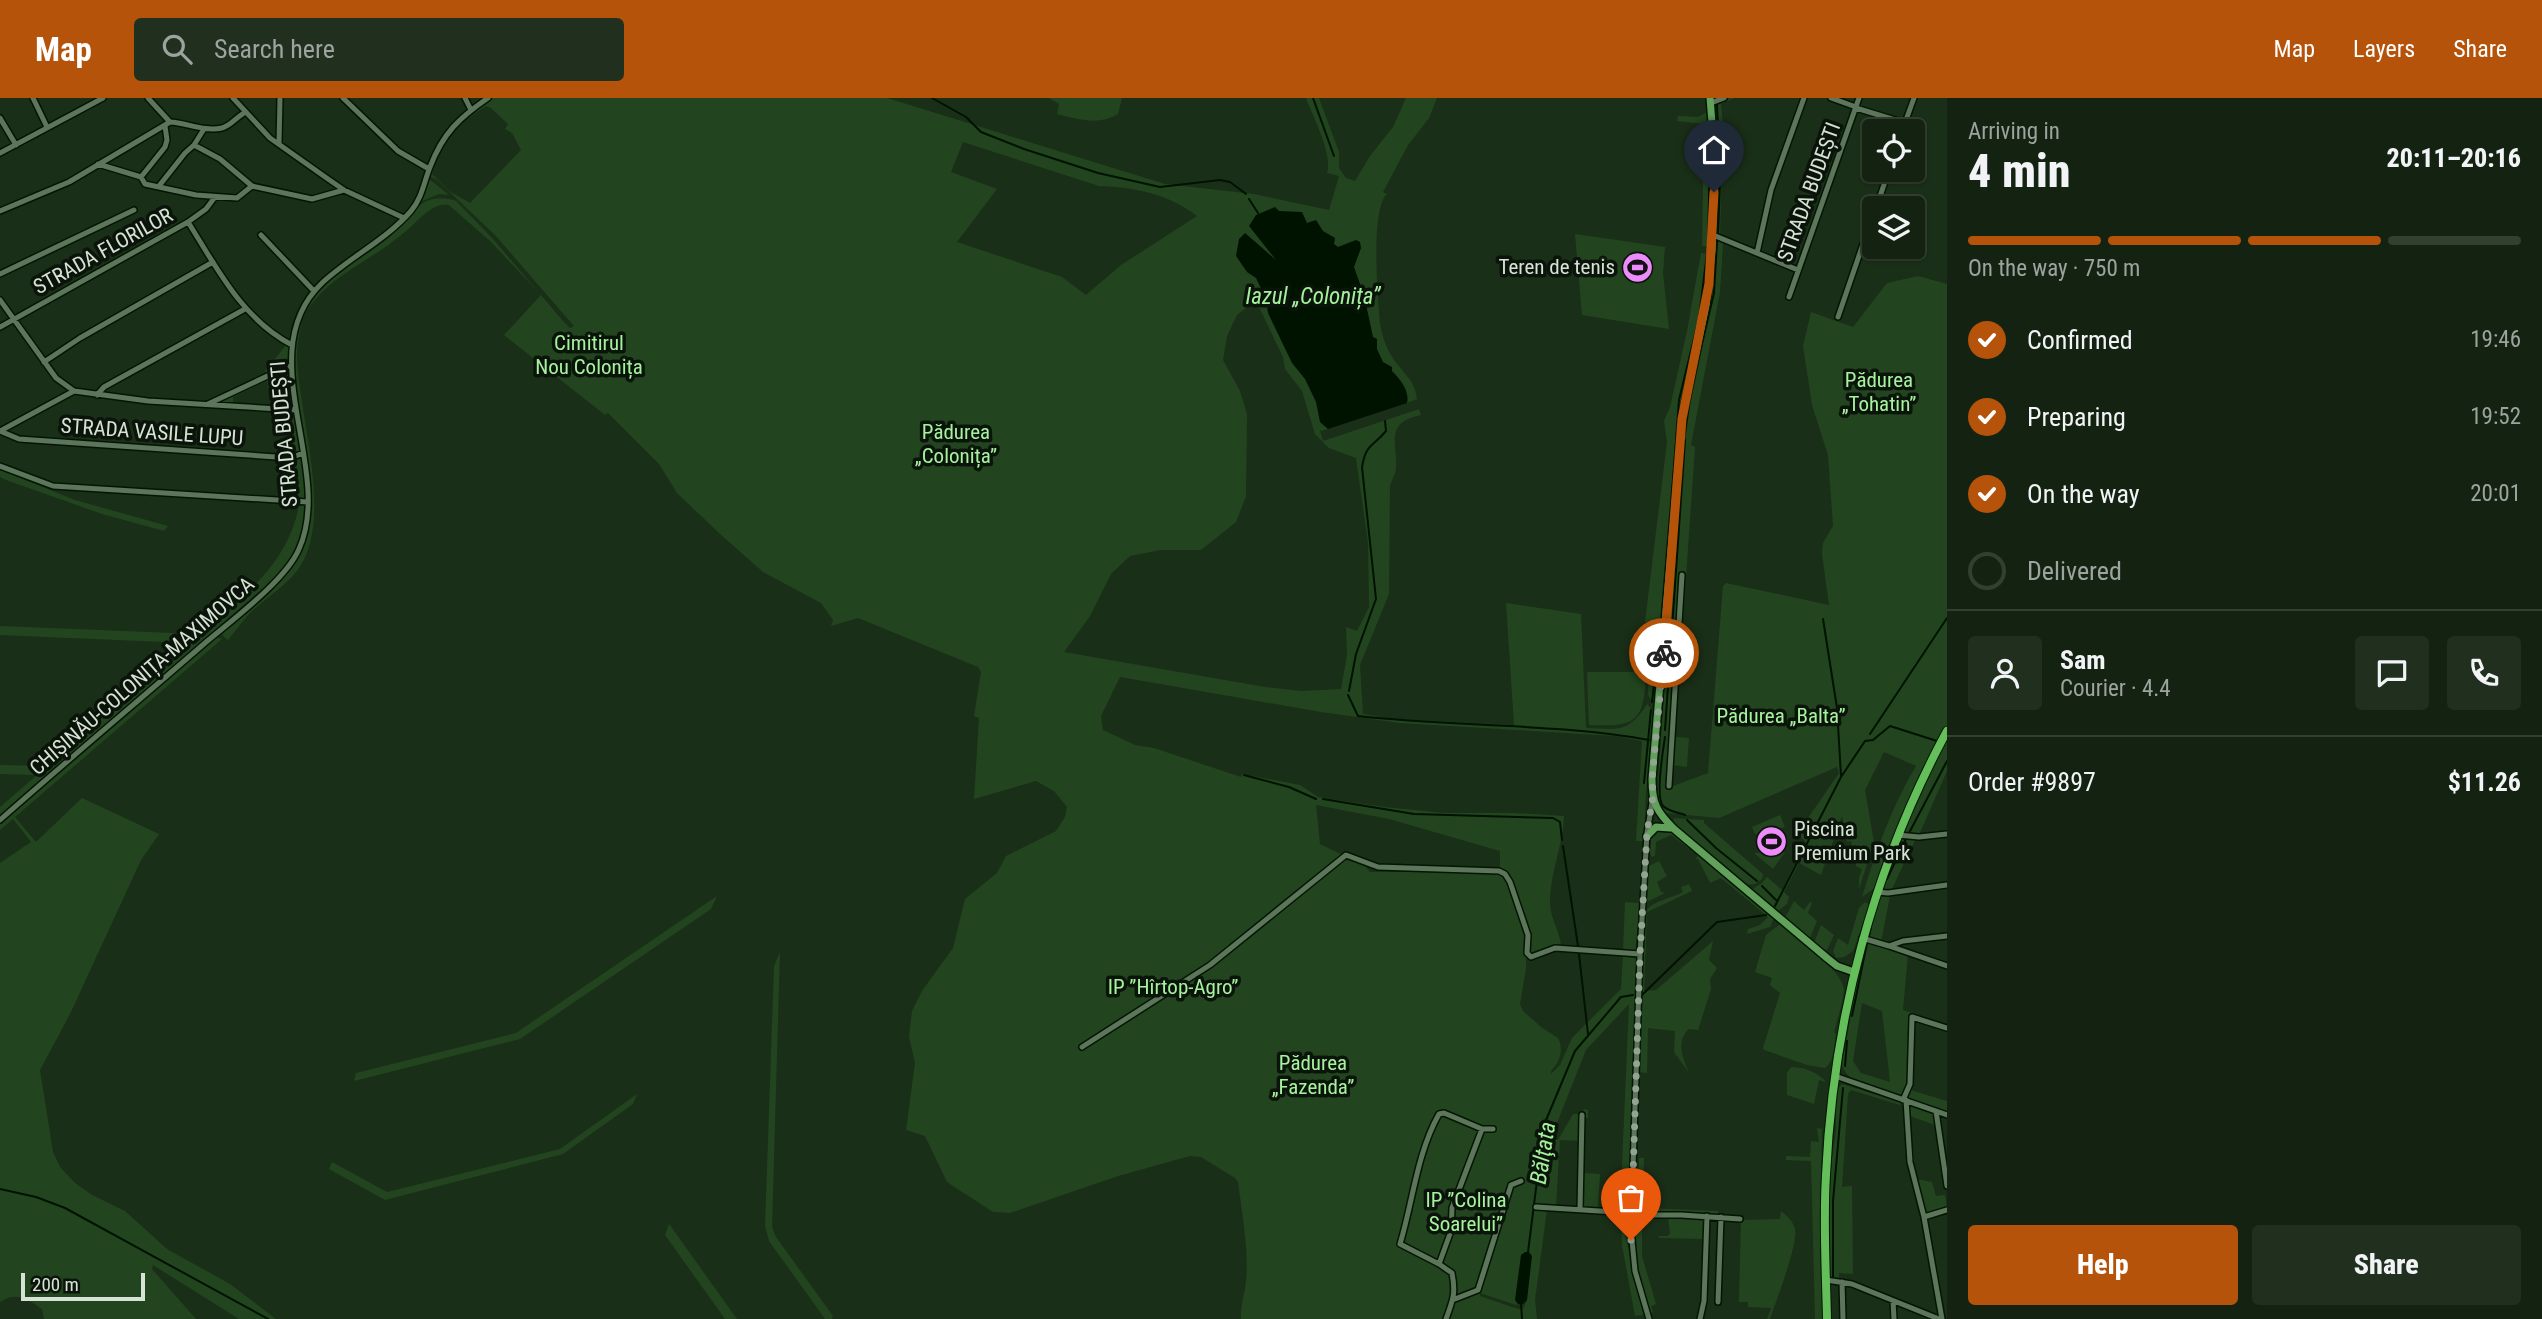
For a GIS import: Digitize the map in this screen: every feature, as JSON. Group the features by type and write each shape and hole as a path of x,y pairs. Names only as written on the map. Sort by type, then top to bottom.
{"highway":[{"path":"1827,1319 1826,1177 1835,1076 1854,972 1877,892 1898,835 1947,731"}],"main road":[{"path":"1710,101 1715,160 1713,235 1706,305 1682,419 1652,779 1653,796 1657,811 1674,829 1837,966 1854,972"},
{"path":"1647,836 1659,827 1674,829"}],"street":[{"path":"33,98 47,127"},
{"path":"0,153 103,98"},
{"path":"141,177 167,141 167,124 148,98"},
{"path":"233,98 270,138 345,190 404,218"},
{"path":"279,143 280,98"},
{"path":"343,98 398,150 429,169"},
{"path":"465,98 471,110"},
{"name":"STRADA BUDEȘTI","path":"299,550 307,522 308,502 291,365 292,345 303,310 314,291 404,218 419,199 429,169 450,129 488,98"},
{"path":"1710,101 1724,98"},
{"path":"1757,253 1771,190 1804,98"},
{"path":"1831,98 1892,119"},
{"name":"STRADA BUDEȘTI","path":"1789,297 1859,98"},
{"path":"1906,119 1914,98"},
{"path":"0,211 69,182 167,124 185,122 204,129 224,128 246,113"},
{"path":"0,118 16,145"},
{"path":"159,186 204,129"},
{"path":"194,145 220,159 252,186 312,199 345,190"},
{"path":"98,164 141,177 145,184 196,195 237,198 252,186"},
{"name":"STRADA FLORILOR","path":"0,327 188,222 206,209 215,197"},
{"path":"0,274 135,210"},
{"path":"188,222 245,309 276,337 292,345"},
{"path":"261,235 314,291"},
{"path":"1713,235 1798,270"},
{"path":"1838,317 1862,248"},
{"path":"44,362 80,338 214,262"},
{"path":"0,300 56,378 74,391 148,401 296,410"},
{"path":"97,395 104,387 245,309"},
{"path":"208,404 291,365"},
{"name":"STRADA VASILE LUPU","path":"0,431 74,391"},
{"name":"STRADA VASILE LUPU","path":"0,431 19,439 291,458 303,453"},
{"path":"0,466 53,486 308,502"},
{"name":"CHIȘINĂU-COLONIȚA-MAXIMOVCA","path":"0,820 276,580 299,550"},
{"path":"1669,786 1682,575"},
{"path":"1649,1319 1632,1256 1631,1214 1640,954 1647,836 1653,796"},
{"path":"1898,835 1919,837 1947,834"},
{"path":"1082,1047 1218,960 1346,855 1378,867 1499,871 1505,874 1528,935 1527,953 1531,957 1555,948 1640,954"},
{"path":"1877,892 1947,885"},
{"path":"1889,946 1903,941 1947,936"},
{"path":"1863,939 1947,966"},
{"path":"1826,1280 1843,1282 1940,1319 1924,1217 1909,1162 1904,1100 1910,1084 1912,1017 1947,1028"},
{"path":"1835,1076 1947,1115"},
{"path":"1936,1111 1947,1186"},
{"path":"1446,1319 1455,1299 1452,1273 1400,1244 1411,1208 1417,1171 1439,1114 1444,1113 1482,1129 1493,1129"},
{"path":"1580,1210 1583,1115"},
{"path":"1439,1264 1451,1231 1452,1208 1482,1129"},
{"path":"1455,1299 1478,1290 1511,1185 1521,1181"},
{"path":"1536,1207 1740,1219"},
{"path":"1924,1217 1947,1210"},
{"path":"1700,1319 1704,1301 1707,1216"},
{"path":"1718,1302 1721,1217"},
{"path":"1843,1282 1843,1319"},
{"path":"1893,1301 1894,1319"}],"green space":[{"path":"493,98 887,98 1165,184 1254,194 1329,210 1339,176 1327,173 1325,146 1306,98 1319,98 1339,152 1339,168 1346,178 1355,181 1370,156 1393,127 1406,98 1437,98 1429,118 1408,145 1383,192 1387,194 1378,217 1377,276 1381,330 1394,360 1413,384 1417,399 1407,403 1400,386 1317,375 1328,429 1320,431 1323,441 1419,409 1421,415 1401,423 1395,436 1396,469 1390,486 1389,594 1360,665 1363,714 1393,719 1514,725 1506,603 1581,614 1586,728 1621,728 1634,721 1647,704 1655,713 1646,793 1644,841 1636,841 1642,741 1615,736 1400,723 1120,677 1101,716 1103,730 1135,745 1154,748 1241,777 1242,774 1300,785 1318,797 1444,813 1564,816 1550,903 1561,946 1532,955 1521,908 1512,887 1500,869 1500,851 1389,819 1316,805 1320,844 1365,866 1370,872 1488,871 1504,876 1526,936 1526,968 1520,1004 1523,1011 1560,1042 1560,1055 1551,1074 1560,1065 1572,1038 1621,989 1623,955 1638,959 1629,1211 1620,1211 1629,1004 1586,1050 1552,1138 1558,1140 1573,1114 1588,1110 1580,1141 1560,1140 1556,1206 1547,1210 1535,1300 1537,1319 1241,1319 1247,1256 1238,1182 1201,1157 1190,1156 1118,1176 1010,1213 993,1212 947,1182 925,1136 906,1130 915,1063 909,1037 912,1011 922,991 953,948 965,899 997,873 1006,856 1056,831 1065,817 1067,807 1054,791 1036,781 974,799 979,718 974,716 981,672 978,667 858,618 831,626 833,620 821,603 763,572 677,493 659,464 608,413 605,415 504,335 541,295 570,328 574,326 495,235 430,176 435,165 432,174 449,191 470,203 521,150 512,133 505,129 508,124 491,108 486,106 459,124","holes":["963,142 1099,186 1151,193 1175,202 1197,216 1121,265 1086,295 1062,277 957,242 997,189 951,172","1254,302 1258,305 1283,357 1285,369 1302,391 1315,434 1329,448 1356,458 1368,542 1369,607 1357,631 1346,627 1347,655 1341,689 1301,691 1265,687 1064,652 1090,616 1111,574 1130,556 1160,550 1201,550 1236,522 1246,496 1247,414 1240,391 1223,360 1227,336 1237,315","1480,1293 1516,1305 1518,1304 1515,1300 1527,1300 1523,1309 1518,1309 1480,1296"]},
{"path":"1049,98 1122,98 1118,114 1095,121 1057,114 1059,104"},
{"path":"1734,98 1721,104 1723,124 1720,237 1716,233 1718,180 1714,107"},
{"path":"1709,111 1712,164 1710,246 1702,246 1704,124 1677,121 1678,116 1698,117"},
{"path":"429,179 449,195 439,194 422,201"},
{"path":"442,198 456,201 539,293 490,241 449,205 442,205 429,211 404,233 333,282 309,307 301,328 297,357 314,498 313,526 308,551 296,572 252,611 228,640 222,635 226,629 291,567 300,553 309,519 294,367 298,327 308,305 335,275 389,235 412,211 429,200"},
{"path":"1575,234 1665,247 1663,273 1669,329 1582,315"},
{"path":"1715,241 1723,244 1720,292 1691,445 1695,447 1675,737 1689,738 1687,767 1673,765 1673,786 1708,773 1723,586 1726,583 1829,605 1822,554 1823,543 1833,526 1828,455 1812,405 1803,346 1811,312 1853,327 1887,283 1918,276 1947,284 1947,727 1877,886 1862,897 1885,830 1916,766 1884,752 1865,790 1874,842 1859,889 1862,869 1856,866 1851,841 1847,842 1842,816 1821,875 1799,863 1784,892 1789,897 1787,904 1778,911 1751,890 1767,877 1782,890 1806,842 1797,834 1839,773 1837,767 1719,818 1666,813 1658,803 1657,795 1683,427"},
{"path":"1701,253 1709,254 1697,334 1680,414 1664,627 1653,637 1650,623 1645,622 1667,442 1664,421 1670,407 1687,331"},
{"path":"286,345 290,348 286,361 267,373 265,371"},
{"path":"281,371 290,371 295,405 292,408 273,407 267,381 233,397 233,404 214,402"},
{"path":"289,413 295,413 300,452 292,455"},
{"path":"301,457 306,499 298,499 294,460"},
{"path":"0,470 75,500 168,526 164,531 102,514 6,480 0,477"},
{"path":"299,505 306,505 301,533 295,550 279,574 0,818 0,807 37,775 0,774 0,765 48,766 187,643 0,635 0,626 198,634 247,593 274,562 285,545"},
{"path":"216,637 222,639 15,817 36,842 82,798 159,834 141,860 70,1014 40,1070 53,1152 60,1167 75,1183 92,1195 125,1211 167,1249 230,1284 276,1319 239,1319 153,1265 152,1269 196,1319 44,1319 42,1309 27,1299 11,1297 0,1302 0,863 31,842 13,819 0,830 0,823"},
{"path":"1658,637 1663,637 1655,706 1648,695 1649,652 1651,643"},
{"path":"1587,672 1646,672 1643,702 1635,718 1618,725 1589,725"},
{"path":"1947,737 1947,771 1919,835 1902,833"},
{"path":"1780,815 1785,827 1755,834 1752,827"},
{"path":"1674,818 1704,820 1704,823 1763,874 1762,879 1755,884 1746,885 1676,826 1673,823"},
{"path":"1660,829 1669,831 1692,851 1671,835 1656,842 1655,856 1652,857 1651,839"},
{"path":"1900,837 1915,840 1891,891 1880,890"},
{"path":"1785,852 1773,869 1754,853"},
{"path":"1698,855 1774,918 1770,927 1747,934 1748,929 1760,925 1768,917 1721,878 1710,883 1698,859 1695,860"},
{"path":"1659,861 1667,876 1657,882 1661,892 1665,893 1649,901 1646,898 1649,866"},
{"path":"1689,884 1692,891 1647,912 1644,991 1656,990 1713,941 1709,960 1717,968 1710,979 1711,989 1698,1030 1689,1029 1682,1039 1683,1057 1690,1074 1674,1052 1675,1031 1648,1028 1647,1073 1639,1072 1645,912 1658,902 1683,892 1681,887"},
{"path":"1878,895 1890,896 1881,942 1865,937"},
{"path":"717,896 711,909 520,1039 354,1081 356,1073 516,1033"},
{"path":"1794,901 1804,910 1812,903 1808,913 1817,921 1810,938 1785,918"},
{"path":"1625,902 1640,903 1635,952 1623,951"},
{"path":"1865,902 1870,905 1853,951 1844,957 1836,958 1833,951 1838,938 1848,945 1859,908"},
{"path":"1780,924 1818,954 1842,982 1844,990 1834,1033 1834,1052 1825,1068 1807,1065 1763,1048 1780,993 1770,985 1772,978 1755,972 1766,935"},
{"path":"1821,925 1834,935 1827,950 1814,943"},
{"path":"1864,941 1908,954 1903,1010 1912,1013 1908,1083 1901,1097 1859,1083 1851,1078 1842,1065","holes":["1862,1003 1882,1011 1890,1082 1861,1073 1853,1061"]},
{"path":"780,952 772,1227 776,1237 833,1316 832,1319 825,1319 769,1241 765,1226 774,966"},
{"path":"1791,1067 1810,1071 1826,1082 1819,1080 1814,1104 1787,1095 1787,1073"},
{"path":"1842,1084 1903,1103 1900,1105 1851,1090 1848,1094 1842,1187 1852,1186 1853,1274 1839,1273 1839,1280 1830,1277 1830,1209 1831,1168 1836,1130 1835,1098"},
{"path":"1910,1090 1947,1101 1947,1113 1907,1099"},
{"path":"637,1094 633,1104 563,1154 385,1200 329,1169 332,1162 387,1192 560,1149"},
{"path":"1907,1104 1933,1113 1935,1125 1910,1116 1916,1179 1932,1182 1936,1196 1945,1195 1947,1208 1925,1215 1914,1180"},
{"path":"1817,1128 1822,1129 1820,1219 1825,1319 1815,1319 1811,1161 1786,1160 1786,1156 1810,1157 1811,1141 1819,1142"},
{"path":"1639,1158 1644,1158 1643,1208 1718,1211 1718,1215 1637,1213 1634,1210 1635,1174 1639,1173"},
{"path":"1584,1173 1600,1174 1598,1209 1582,1208"},
{"path":"1781,1211 1793,1224 1795,1237 1781,1287 1770,1319 1767,1319 1771,1308 1748,1307 1748,1302 1739,1302 1741,1220 1780,1219"},
{"path":"1621,1215 1629,1217 1625,1235 1644,1313 1642,1315 1635,1316 1622,1245"},
{"path":"1668,1216 1704,1217 1704,1239 1659,1238 1670,1233"},
{"path":"1637,1217 1642,1217 1642,1256 1656,1304 1651,1306 1653,1312 1650,1314 1633,1250 1633,1226"},
{"path":"669,1224 737,1319 725,1319 665,1235"}],"water":[{"name":"Iazul „Colonița”","path":"1275,207 1279,211 1302,212 1307,223 1316,220 1323,231 1335,238 1334,244 1338,247 1356,240 1360,242 1361,248 1354,267 1364,295 1373,337 1377,339 1377,349 1383,362 1392,367 1392,371 1404,386 1407,403 1328,429 1320,422 1316,402 1305,379 1292,363 1268,313 1266,299 1256,278 1247,272 1236,256 1239,239 1245,233 1276,260 1249,226 1256,215"},
{"path":"1525,1252 1532,1256 1527,1300 1518,1304 1515,1300 1521,1255"}],"waterway":[{"path":"932,98 966,117 981,132 1098,173 1160,187 1220,180 1230,182 1246,194"},
{"path":"1313,98 1334,156"},
{"path":"1717,105 1720,182 1718,234"},
{"path":"1708,247 1710,142"},
{"path":"1249,199 1258,213"},
{"path":"1698,360 1714,293 1717,241"},
{"path":"1668,550 1679,400 1699,318 1707,253"},
{"path":"1685,433 1690,398"},
{"path":"1349,691 1356,654 1376,599 1362,467 1368,449 1386,431 1385,421"},
{"path":"1665,730 1685,440"},
{"path":"1661,628 1664,597"},
{"path":"1870,734 1947,618"},
{"path":"1823,619 1837,708 1841,776"},
{"path":"1652,702 1659,638"},
{"path":"1348,695 1358,716 1577,731 1649,740"},
{"path":"1644,783 1651,710"},
{"path":"1775,906 1841,777 1865,741 1873,740 1890,726 1937,741"},
{"path":"1665,737 1660,773 1661,801 1668,809 1685,815"},
{"path":"1909,833 1947,761"},
{"name":"Bălţata","path":"1244,775 1289,787 1316,799"},
{"name":"Bălţata","path":"1323,799 1414,814 1553,818 1560,822 1562,840"},
{"path":"1687,820 1757,881"},
{"path":"1887,879 1906,839"},
{"name":"Bălţata","path":"1563,846 1578,946"},
{"path":"1762,886 1776,900"},
{"path":"1642,995 1717,922 1766,915"},
{"path":"1869,936 1871,927"},
{"path":"1852,1016 1867,943"},
{"name":"Bălţata","path":"1579,954 1588,1034"},
{"name":"Bălţata","path":"1528,1252 1544,1125 1575,1051 1621,997 1633,995"},
{"path":"1845,1066 1847,1041"},
{"path":"1833,1277 1833,1201 1843,1088"},
{"path":"0,1189 36,1197 65,1208 268,1319"},
{"name":"Bălţata","path":"1521,1303 1522,1319"}],"way so far":[{"path":"1631,1240 1640,954 1647,833 1653,796 1652,779 1664,653"}],"place":[{"name":"Teren de tenis","path":"1638,267"},
{"name":"Piscina Premium Park","path":"1771,841"}],"route":[{"path":"1664,653 1682,419 1709,284 1714,192"}],"park label":[{"name":"Cimitirul Nou Colonița","path":"589,355"},
{"name":"Pădurea „Tohatin”","path":"1879,392"},
{"name":"Pădurea „Colonița”","path":"956,444"},
{"name":"Pădurea „Balta”","path":"1781,716"},
{"name":"IP ”Hîrtop-Agro”","path":"1173,987"},
{"name":"Pădurea „Fazenda”","path":"1313,1075"},
{"name":"IP ”Colina Soarelui”","path":"1466,1212"}]}
